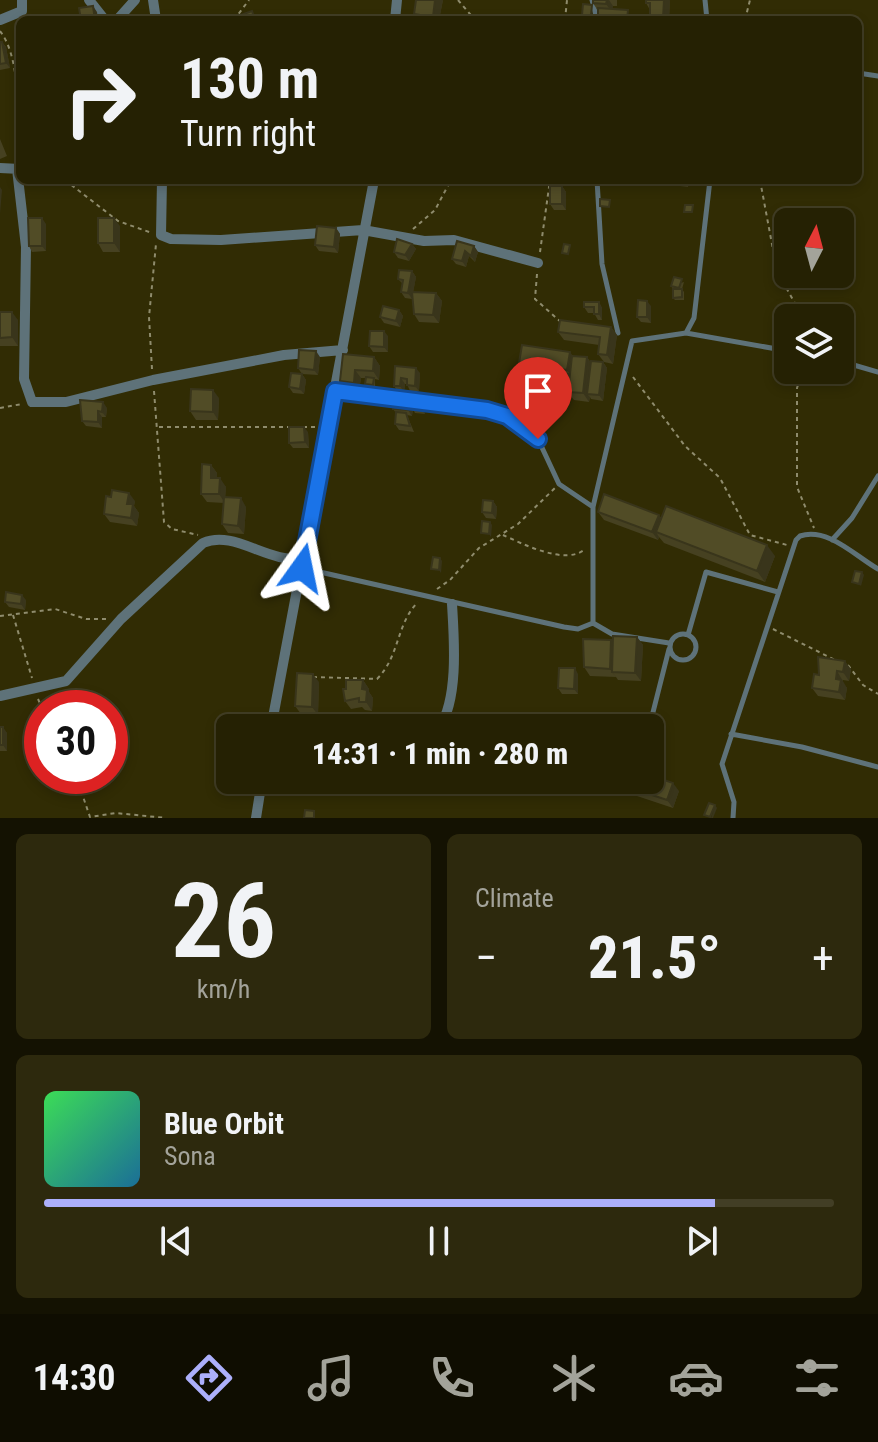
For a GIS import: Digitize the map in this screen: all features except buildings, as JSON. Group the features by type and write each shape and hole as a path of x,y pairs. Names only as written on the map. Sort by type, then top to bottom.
{"street":[{"path":"0,20 22,11 22,0"},
{"path":"89,0 102,16"},
{"path":"121,16 135,0"},
{"path":"20,184 26,247 24,379 32,402 66,402 153,380 284,355 343,350"},
{"path":"162,184 161,235 171,239 221,240 363,230 424,241 454,240 538,263"},
{"path":"274,714 373,184"},
{"path":"34,690 66,681 121,619 203,543 220,539 283,560 303,563"},
{"path":"444,714 449,699 454,655 452,604"},
{"path":"0,696 24,692"},
{"path":"256,818 260,794"}],"lane":[{"path":"597,184 602,264 618,333"},
{"path":"686,333 694,318 699,294 710,184"},
{"path":"593,623 593,507 632,341 686,333 774,349"},
{"path":"854,365 878,372"},
{"path":"335,391 452,403 507,416 538,439 559,484 593,507"},
{"path":"832,540 852,518 878,476"},
{"path":"733,818 734,802 722,764 793,547 800,536 815,534 832,540 878,569"},
{"path":"303,563 452,604 578,629 593,623"},
{"path":"688,635 706,572 778,592"},
{"path":"593,623 612,634 669,645 679,659 693,657 697,645 688,635"},
{"path":"652,714 669,645 678,636 688,635"},
{"path":"731,734 802,747 878,767"}],"path":[{"path":"458,0 472,16"},
{"path":"0,31 10,50 16,75"},
{"path":"70,184 118,221 156,234 149,317 159,427 162,511 166,526 220,539"},
{"path":"402,237 430,217 449,184"},
{"path":"549,184 535,299 547,313 567,325"},
{"path":"761,184 777,271 795,304"},
{"path":"624,368 646,392 675,434 720,478 750,535 793,547"},
{"path":"798,384 797,487 815,534"},
{"path":"0,408 32,402"},
{"path":"159,427 279,425 329,429"},
{"path":"310,677 377,679 397,649 402,620 424,596 445,585 479,548 518,524 559,484"},
{"path":"502,534 524,545 569,555 578,554 592,545"},
{"path":"0,616 55,609 92,620 121,619"},
{"path":"13,614 34,690"},
{"path":"767,624 781,636 849,666 863,685 878,694"},
{"path":"82,794 90,817 116,813 166,818"}],"route":[{"path":"302,568 335,391 452,403 487,410 507,416 538,439"}]}
